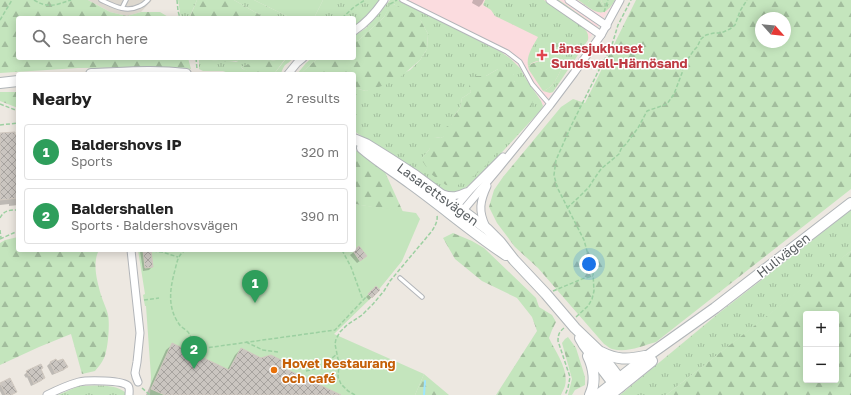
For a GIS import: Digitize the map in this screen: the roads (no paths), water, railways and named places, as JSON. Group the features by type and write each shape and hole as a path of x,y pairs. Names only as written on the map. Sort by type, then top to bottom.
{"street":[{"path":"356,30 366,22 384,0"},
{"path":"550,0 601,35"},
{"path":"569,0 606,26"},
{"path":"456,212 490,177 550,105 601,35 620,0"},
{"path":"290,72 301,60"},
{"path":"133,72 172,72"},
{"path":"0,83 16,81"},
{"path":"456,212 470,190 528,131"},
{"name":"Lasarettsvägen","path":"356,141 366,144 390,159 438,193 456,212 498,249 514,260"},
{"name":"Lasarettsvägen","path":"356,142 411,184 487,229 598,350 617,383"},
{"path":"487,229 483,221 481,201 490,177"},
{"path":"438,193 453,196 460,195 470,190"},
{"name":"Hulivägen","path":"598,395 617,383 851,202"},
{"path":"131,252 140,333 135,373 138,382"},
{"name":"Hulivägen","path":"610,395 617,383 649,355 715,308"},
{"name":"Lasarettsvägen","path":"575,324 584,345 617,383"},
{"path":"584,345 591,361 593,375 593,386 590,395"},
{"path":"598,350 614,358 623,359 649,355"},
{"path":"47,395 79,382 90,380 110,381 126,384 130,390 129,395"}],"lane":[{"path":"102,0 116,7 128,9 140,6 148,0"},
{"path":"122,8 126,0"},
{"path":"402,0 513,56 520,62 532,84 550,105"},
{"path":"400,278 422,297"}],"waterway":[{"path":"424,395 425,381"}],"place":[{"name":"Länssjukhuset Sundsvall-Härnösand","path":"542,55"},
{"name":"Baldershovs IP","path":"255,303"},
{"name":"Baldershallen","path":"194,369"},
{"name":"Hovet Restaurang och café","path":"274,370"}]}
